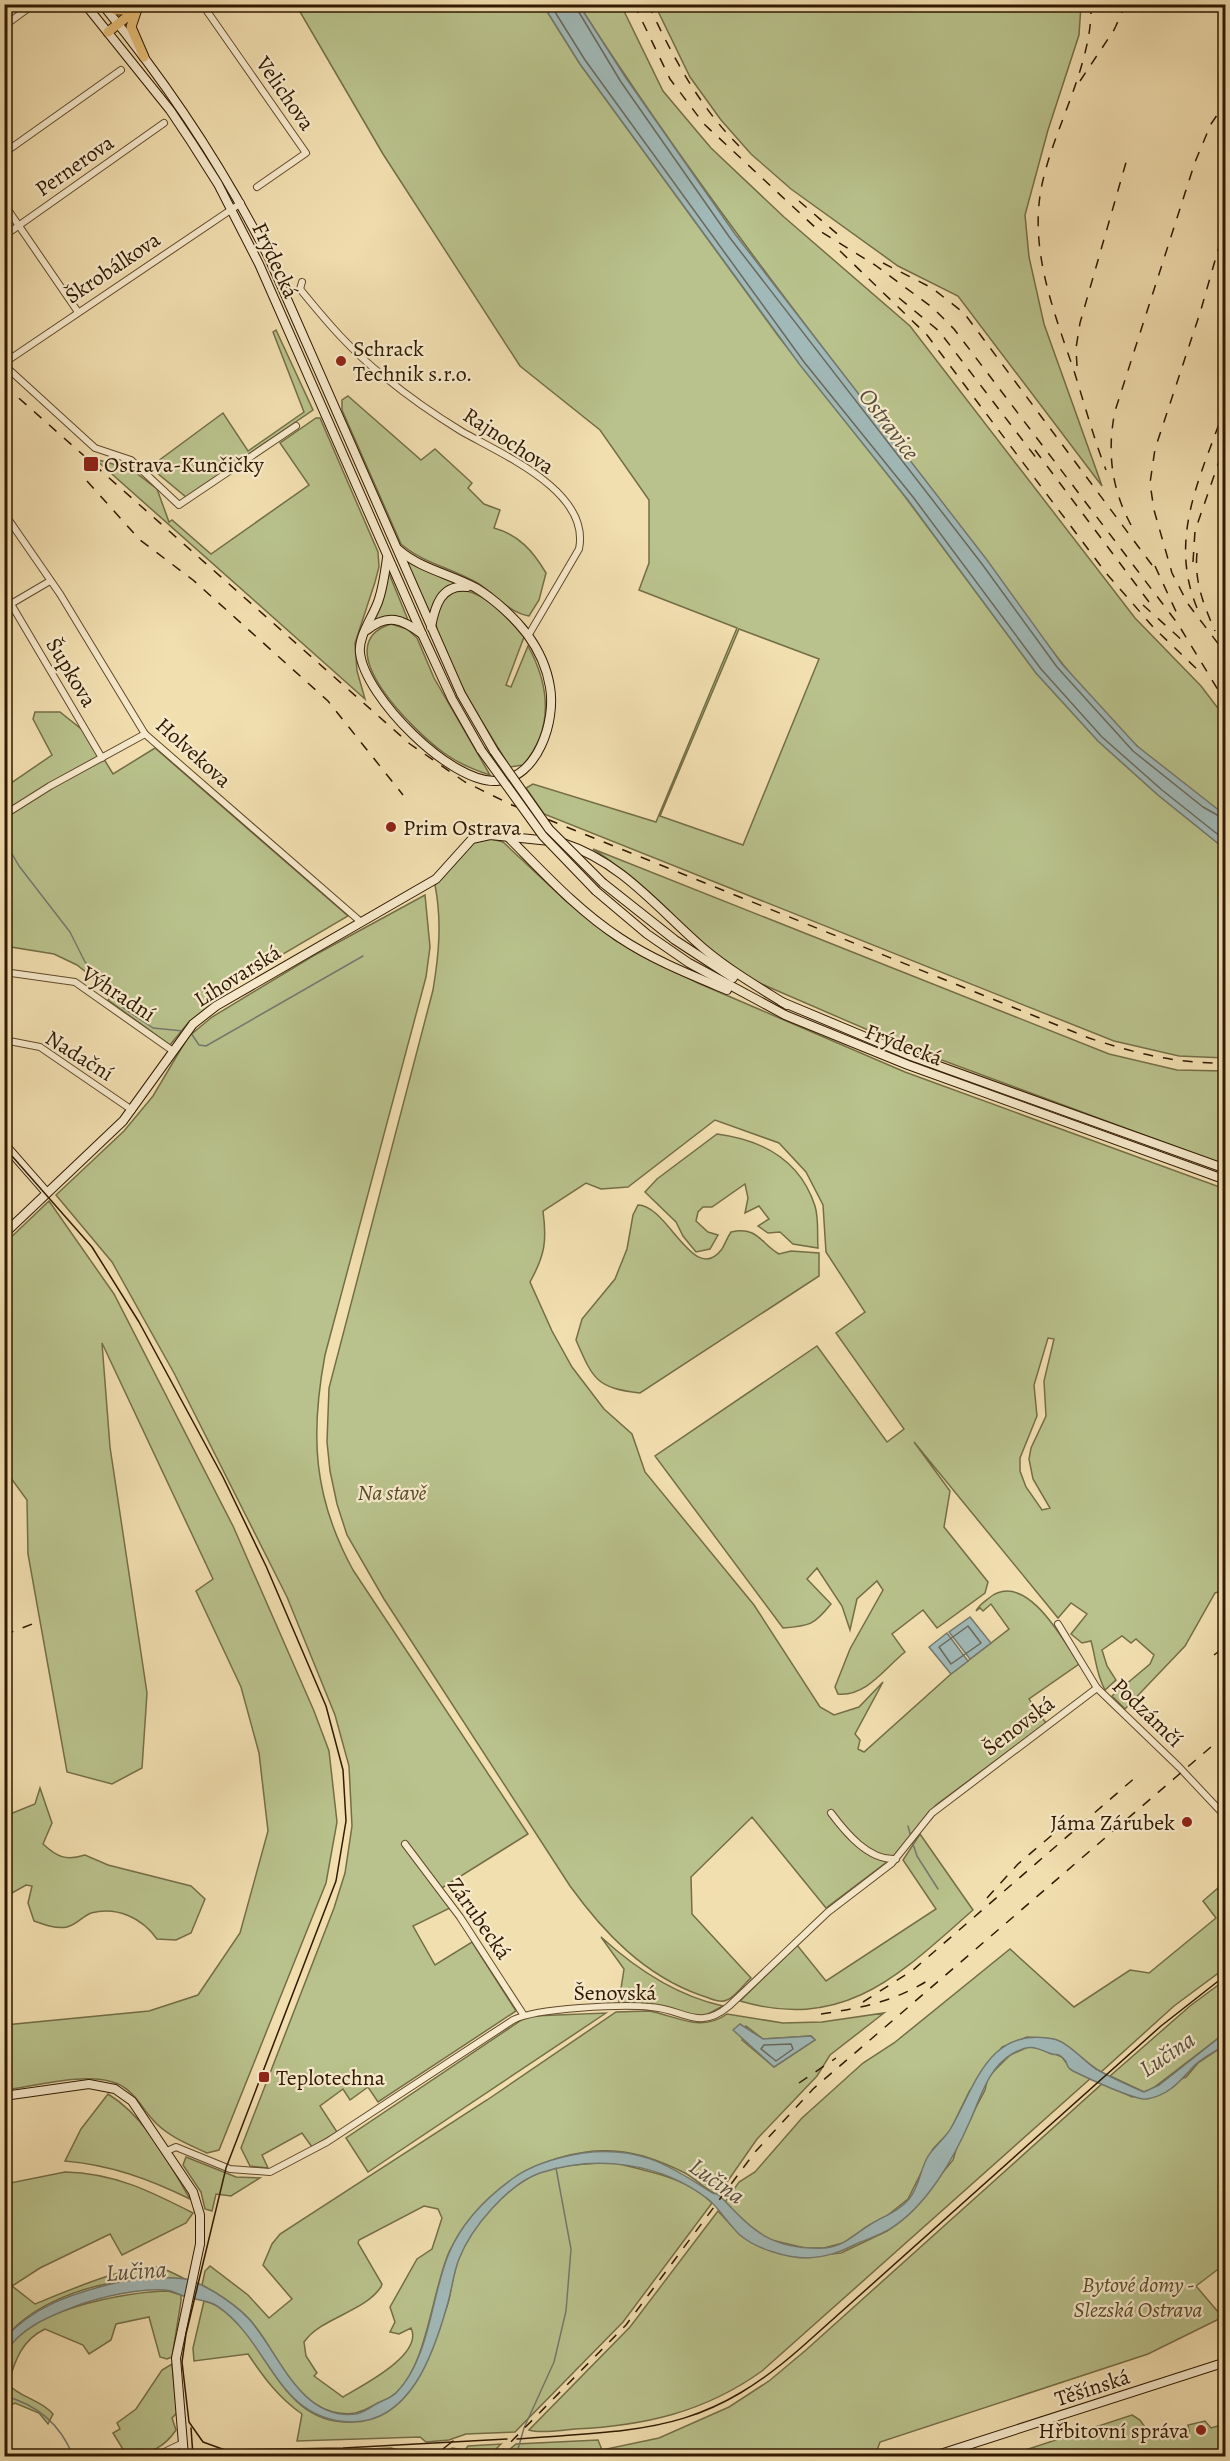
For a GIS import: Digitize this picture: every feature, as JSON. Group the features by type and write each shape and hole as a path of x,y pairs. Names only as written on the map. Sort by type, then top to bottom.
{"main road":[{"name":"Frýdecká","path":"85,4 170,110 231,209 259,264 387,557 452,699 481,750 543,836 596,891 647,934 689,963 785,1015 908,1065 1226,1180"},
{"name":"Frýdecká","path":"102,4 144,57 215,159 241,203 269,258 461,694 494,751 549,829 631,908 709,964 787,1005 911,1056 1226,1169"},
{"path":"107,4 116,10 140,7"},
{"path":"108,32 140,7"},
{"path":"140,7 131,27 144,57"},
{"path":"387,557 381,591 359,651 364,670 398,718 444,759 478,777 496,781 512,776 529,763 540,747 548,726 551,701 549,680 542,659 528,636 500,607 476,588 421,566 396,548"},
{"path":"430,627 436,606 444,593 457,587 476,588"},
{"path":"364,633 381,621 395,619 422,634"},
{"name":"Lihovarská","path":"4,1233 132,1110 189,1029 216,1006 436,879 470,840 485,835 562,843 592,855 620,871 727,967 787,1005"},
{"path":"507,836 567,897 622,940 690,975 785,1015"},
{"path":"4,1144 47,1192"},
{"path":"4,2096 89,2084 110,2087 132,2101 190,2186 201,2220 195,2272 176,2358 184,2457"},
{"name":"Těšínská","path":"934,2457 1226,2362"}],"street":[{"path":"4,26 34,4"},
{"name":"Velichova","path":"202,4 306,153 257,187"},
{"path":"4,153 121,70"},
{"name":"Pernerova","path":"4,236 164,123"},
{"name":"Škrobálkova","path":"4,364 241,203"},
{"path":"4,204 78,312"},
{"name":"Rajnochova","path":"302,282 300,289 362,359 459,430 525,466 542,479 576,515 580,533 579,549 528,636"},
{"path":"4,364 95,448 131,460 179,505 296,426"},
{"name":"Holvekova","path":"4,513 50,581 144,734 362,922"},
{"path":"8,606 50,581"},
{"name":"Šupkova","path":"8,606 102,758"},
{"path":"4,814 144,734"},
{"name":"Výhradní","path":"4,972 75,982 173,1052"},
{"name":"Nadační","path":"4,1041 40,1047 132,1110"},
{"name":"Podzámčí","path":"1058,1624 1098,1688 1226,1817"},
{"name":"Šenovská","path":"167,2151 176,2147 230,2169 270,2172 327,2142 523,2014 650,2007 700,2019 714,2017 729,2006 828,1912 896,1859 932,1813 1098,1688"},
{"path":"831,1813 850,1839 887,1860 896,1859"},
{"name":"Zárubecká","path":"405,1844 460,1917 523,2014"},
{"path":"156,2457 183,2443"}],"green space":[{"path":"296,5 543,5 580,64 779,337 903,494 1036,673 1098,741 1158,795 1225,849 1225,1058 1179,1056 1114,1041 544,814 526,788 533,784 656,822 737,628 639,590 649,563 649,500 600,430 520,366 383,154","holes":["739,629 819,659 743,845 660,816"]},
{"path":"579,5 621,5 663,91 711,148 784,217 910,326 1135,618 1201,686 1224,716 1225,815 1150,758 1085,692 750,252 620,68"},
{"path":"655,5 1081,5 1079,35 1048,130 1025,215 1029,257 1044,324 1102,486 958,296 898,266 791,189 751,154 721,120 690,77"},
{"path":"276,330 313,410 186,497 150,467 223,413 248,451 304,412 273,332"},
{"path":"348,396 421,460 435,449 472,483 468,488 484,504 500,510 494,528 511,535 524,545 546,573 539,600 529,616 508,607 479,584 419,556 401,544 342,410 342,400"},
{"path":"316,418 320,418 378,552 379,567 355,643 357,671 365,699 95,459 131,469 157,489 169,522 172,520 211,554 309,485 280,443"},
{"path":"406,561 459,583 440,594 430,614"},
{"path":"388,571 408,620 390,616 373,622"},
{"path":"457,590 467,591 485,599 503,614 524,637 506,685 511,687 528,646 541,676 545,707 544,722 540,737 523,765 510,767 453,670 437,631 437,613 443,601"},
{"path":"391,624 407,629 417,638 434,678 490,775 466,766 431,743 397,709 382,689 371,669 367,650 373,635"},
{"path":"35,712 60,712 90,736 113,774 155,748 348,916 220,991 216,1001 188,1023 170,1045 108,1000 113,994 77,965 54,954 5,946 9,902 4,902 4,788 52,755 33,719"},
{"name":"Na stavě","path":"488,838 503,842 567,902 615,940 698,983 905,1072 1225,1189 1225,1590 1215,1593 1185,1646 1125,1709 1112,1696 1150,1664 1154,1655 1136,1639 1131,1643 1122,1636 1102,1650 1107,1666 1116,1680 1105,1690 1091,1641 1082,1643 1071,1634 1087,1614 1071,1603 1058,1618 914,1442 950,1491 944,1527 988,1582 985,1593 937,1628 923,1610 892,1634 905,1652 875,1680 848,1694 838,1694 835,1687 850,1649 883,1590 877,1581 857,1599 850,1630 842,1606 817,1568 807,1579 831,1604 811,1623 783,1628 655,1456 817,1346 887,1442 904,1429 836,1333 865,1312 826,1252 823,1205 806,1172 779,1143 715,1120 628,1187 601,1189 586,1183 543,1211 544,1248 530,1282 552,1331 572,1367 604,1409 632,1434 645,1472 754,1605 820,1707 834,1715 859,1707 883,1682 855,1734 860,1740 858,1749 864,1752 951,1674 1009,1629 991,1604 983,1611 980,1608 976,1611 989,1598 1003,1591 1016,1593 1042,1611 1079,1664 1029,1699 1046,1723 936,1805 896,1855 826,1908 752,1817 691,1877 692,1914 751,1978 733,1996 724,2001 714,2000 680,1987 643,1964 611,1936 583,1903 384,1599 347,1535 337,1504 327,1442 329,1388 433,990 439,938 435,885 474,842","holes":["1048,1338 1054,1339 1044,1381 1046,1416 1031,1448 1029,1459 1033,1479 1050,1508 1042,1510 1026,1487 1020,1471 1020,1458 1037,1416 1034,1385"]},
{"path":"593,849 1109,1054 1177,1070 1225,1071 1225,1165 912,1049 750,979 709,949 633,880"},
{"path":"425,895 430,947 426,977 325,1355 317,1412 318,1465 330,1517 353,1570 528,1834 440,1889 452,1907 413,1926 435,1965 472,1942 516,2011 378,2102 368,2087 350,2100 343,2089 320,2106 337,2132 312,2147 302,2133 262,2155 268,2168 250,2166 241,2148 334,1908 345,1873 352,1826 349,1766 335,1715 287,1597 174,1373 112,1262 56,1195 124,1131 153,1096 188,1037 212,1017 313,956"},
{"path":"717,1134 750,1141 764,1147 778,1155 800,1176 815,1206 818,1248 793,1244 780,1232 768,1233 758,1226 769,1219 759,1206 745,1213 748,1198 745,1184 712,1207 703,1207 698,1212 696,1221 708,1232 718,1235 710,1249 696,1252 683,1236 676,1222 645,1192 657,1179"},
{"path":"49,1201 114,1294 233,1526 314,1711 329,1751 337,1822 326,1883 219,2150 207,2153 165,2131 124,2087 106,2080 77,2079 5,2090 5,2025 149,2011 198,1995 240,1933 268,1831 259,1753 241,1687 196,1591 213,1579 102,1343 110,1447 147,1693 142,1768 112,1784 67,1772 28,1554 27,1500 8,1474 4,1475 5,1243"},
{"path":"638,1205 649,1208 660,1217 691,1252 701,1258 712,1258 722,1249 731,1232 747,1231 753,1233 779,1254 791,1251 819,1253 819,1276 640,1393 614,1388 592,1373 576,1340 582,1319 615,1279 627,1249 633,1215"},
{"path":"40,1788 52,1823 43,1844 62,1857 72,1858 85,1855 108,1865 191,1886 205,1899 191,1933 176,1940 157,1939 136,1920 110,1911 91,1913 67,1927 50,1926 34,1921 28,1903 32,1886 26,1885 5,1897 5,1816 35,1804"},
{"path":"920,1834 973,1910 896,1975 869,1991 841,2002 811,2009 777,2009 740,2001 797,1945 826,1981 936,1909 903,1860"},
{"path":"1225,1882 1225,1968 1174,2006 1101,2072 1053,2039 1027,2037 1002,2047 969,2092 950,2131 933,2149 908,2199 883,2219 843,2243 824,2248 805,2248 759,2235 728,2207 725,2202 739,2182 755,2172 802,2118 863,2063 894,2043 1010,1949 1074,2007 1130,1970 1149,1973 1216,1918 1203,1901"},
{"path":"601,1937 642,1970 673,1988 723,2006 706,2015 709,2019 672,2011 618,2008 624,1969"},
{"path":"1225,1980 1225,2033 1152,2089 1144,2092 1110,2076 1190,2006"},
{"path":"649,2011 698,2023 717,2020 727,2014 783,2023 822,2022 884,2013 830,2055 817,2076 757,2139 718,2195 670,2166 643,2156 614,2151 585,2152 557,2158 530,2169 506,2184 484,2203 465,2225 450,2250 421,2349 404,2385 390,2397 365,2410 351,2414 333,2412 318,2406 306,2397 295,2386 250,2320 233,2305 202,2285 205,2271 210,2266 248,2295 269,2318 292,2299 263,2265 272,2244 280,2234 487,2100 616,2012","holes":["746,2026 763,2039 811,2036 815,2040 774,2067 742,2040","424,2206 438,2209 442,2218 432,2249 417,2259 390,2307 395,2322 390,2332 399,2334 411,2328 413,2338 400,2359 343,2397 314,2376 317,2373 306,2356 304,2342 321,2327 364,2303 381,2287 382,2284 358,2243 359,2240"]},
{"path":"606,2013 368,2172 346,2138 523,2019 533,2016"},
{"name":"Bytové domy - Slezská Ostrava","path":"1225,2045 1226,2182 1218,2187 1225,2195 1225,2264 1196,2286 1219,2313 1225,2310 1225,2316 1148,2354 880,2442 875,2456 502,2456 516,2444 598,2440 602,2450 659,2438 729,2407 769,2381 806,2350 1103,2083 1132,2097 1186,2077 1198,2063"},
{"path":"1028,2047 1042,2048 1062,2057 1070,2068 1091,2078 762,2371 718,2397 673,2414 601,2427 546,2432 529,2430 630,2327 718,2211 740,2235 755,2244 800,2257 841,2253 887,2231 908,2215 953,2160 959,2140 985,2090 988,2077 1010,2055"},
{"path":"108,2094 134,2115 145,2128 190,2199 129,2174 65,2161 81,2129"},
{"path":"186,2157 236,2177 260,2178 231,2196 216,2194 212,2211 205,2209 201,2192 183,2165"},
{"path":"612,2162 678,2181 712,2203 623,2322 515,2432 466,2434 449,2440 426,2442 420,2437 297,2441 302,2414 272,2387 248,2354 194,2361 193,2348 204,2301 225,2310 242,2327 288,2393 307,2410 331,2420 361,2421 377,2417 402,2400 420,2374 449,2299 458,2260 471,2234 500,2199 524,2181 545,2171 563,2166"},
{"path":"65,2172 83,2173 116,2180 162,2197 193,2213 186,2223 122,2255 110,2234 40,2268 12,2286 35,2304 79,2286 133,2269 160,2268 185,2279 120,2282 82,2290 39,2309 15,2327 5,2338 5,2184"},
{"path":"168,2291 181,2295 172,2357 167,2359 160,2357 149,2317 116,2324 111,2340 89,2354 83,2345 45,2329 30,2339 20,2352 8,2384 53,2414 48,2424 39,2413 15,2403 5,2408 3,2373 5,2353 15,2338 31,2326 78,2306 128,2295"},
{"path":"172,2364 177,2413 172,2418 176,2430 161,2446 142,2454 127,2456 113,2433 120,2429 117,2423 136,2409 162,2370"},
{"path":"1132,2415 1140,2420 1152,2437 1189,2431 1188,2425 1205,2421 1211,2428 1225,2424 1225,2456 1017,2456 1016,2453"},
{"path":"501,2444 489,2456 444,2456 452,2448 465,2450 468,2446"},
{"path":"391,2448 408,2456 351,2456 348,2450"}],"water":[{"path":"543,5 579,5 626,78 735,234 987,560 1062,664 1137,746 1225,815 1225,849 1158,795 1098,741 1036,673 908,500 800,365 580,64"},
{"path":"970,1617 991,1643 970,1659 949,1632"},
{"path":"947,1633 968,1661 951,1674 929,1647"},
{"path":"740,2024 763,2039 811,2036 815,2040 774,2067 733,2030"},
{"path":"1225,2033 1225,2045 1200,2061 1167,2091 1147,2099 1122,2093 1073,2071 1059,2055 1031,2048 1012,2054 991,2075 947,2165 916,2208 886,2231 826,2256 808,2258 791,2256 772,2252 754,2244 740,2235 708,2199 670,2177 649,2170 606,2163 562,2167 540,2173 503,2197 472,2234 457,2265 442,2324 427,2363 405,2397 390,2410 372,2419 352,2422 327,2418 306,2408 276,2377 235,2321 214,2304 171,2291 149,2290 124,2293 76,2306 27,2330 18,2337 5,2354 5,2338 15,2328 37,2311 62,2299 133,2280 186,2279 213,2291 245,2315 305,2396 320,2407 337,2413 356,2414 394,2395 407,2379 423,2345 449,2253 468,2221 502,2186 537,2165 555,2159 602,2151 619,2152 650,2159 679,2172 717,2194 755,2230 766,2237 792,2246 832,2247 896,2210 909,2199 927,2158 951,2128 977,2077 999,2050 1014,2041 1032,2037 1054,2039 1071,2048 1096,2069 1144,2092 1159,2085"}],"waterway":[{"path":"4,840 19,866 70,932 85,962 115,990 122,1007 153,1028 183,1031"},
{"path":"191,1033 199,1045 206,1046 363,956"},
{"path":"908,1826 911,1837"},
{"path":"912,1841 917,1856 938,1889"},
{"path":"516,2456 524,2428 554,2362 566,2311 571,2249 556,2168"},
{"path":"4,2396 27,2404 46,2417 62,2435 73,2456"}],"tram line":[{"path":"4,1147 92,1247 139,1322 223,1477 266,1566 326,1706 343,1770 346,1821 336,1881 226,2168 186,2334 182,2362 189,2422 203,2442 225,2450 343,2448 507,2439"},
{"path":"517,2439 636,2429 702,2412 734,2397 767,2375 803,2346 1161,2026 1226,1975"},
{"path":"191,2428 193,2456"},
{"path":"434,2456 453,2441"}],"railway":[{"path":"634,4 670,79 704,124 818,230 875,265 933,308 954,329 1178,624 1226,703"},
{"path":"648,4 688,80 711,114 739,146"},
{"path":"1091,4 1086,48 1043,180 1038,230 1051,303 1106,470"},
{"path":"1080,81 1114,30 1126,4"},
{"path":"1131,525 1119,497 1112,469 1111,440 1115,411 1195,162 1211,124 1226,102"},
{"path":"1077,366 1076,348 1080,323 1127,159"},
{"path":"799,201 842,238"},
{"path":"1226,222 1200,313 1155,449 1150,483 1154,510 1172,573 1188,604 1226,654"},
{"path":"840,251 927,335 1106,573 1154,628 1202,674"},
{"path":"883,263 932,288 964,313 1158,573"},
{"path":"899,298 939,331 1037,459"},
{"path":"4,385 410,744 465,782 512,805 1089,1038 1156,1056 1190,1062 1226,1063"},
{"path":"1197,608 1189,581 1186,555 1187,530 1199,480 1226,404"},
{"path":"1193,562 1195,531 1226,441"},
{"path":"1035,450 1155,610"},
{"path":"87,481 140,540 193,580 328,701 403,795"},
{"path":"1197,553 1198,583 1215,631"},
{"path":"1155,566 1179,618"},
{"path":"1143,605 1183,641"},
{"path":"4,1635 40,1621"},
{"path":"1214,1655 1226,1646"},
{"path":"497,2456 626,2325 755,2152 813,2089 1226,1734"},
{"path":"863,2002 913,1970 1137,1776"},
{"path":"987,1898 1018,1864 1072,1818"},
{"path":"821,2014 876,2003 902,1994 927,1981"},
{"path":"799,2083 836,2058"}],"place":[{"name":"Schrack Technik s.r.o.","path":"341,361"},
{"name":"Ostrava-Kunčičky","path":"91,464"},
{"name":"Prim Ostrava","path":"391,827"},
{"name":"Jáma Zárubek","path":"1187,1822"},
{"name":"Teplotechna","path":"264,2077"},
{"name":"Hřbitovní správa","path":"1201,2430"}],"water label":[{"name":"Ostravice","path":"889,424"},
{"name":"Lučina","path":"1167,2054"},
{"name":"Lučina","path":"717,2181"},
{"name":"Lučina","path":"136,2271"}]}
